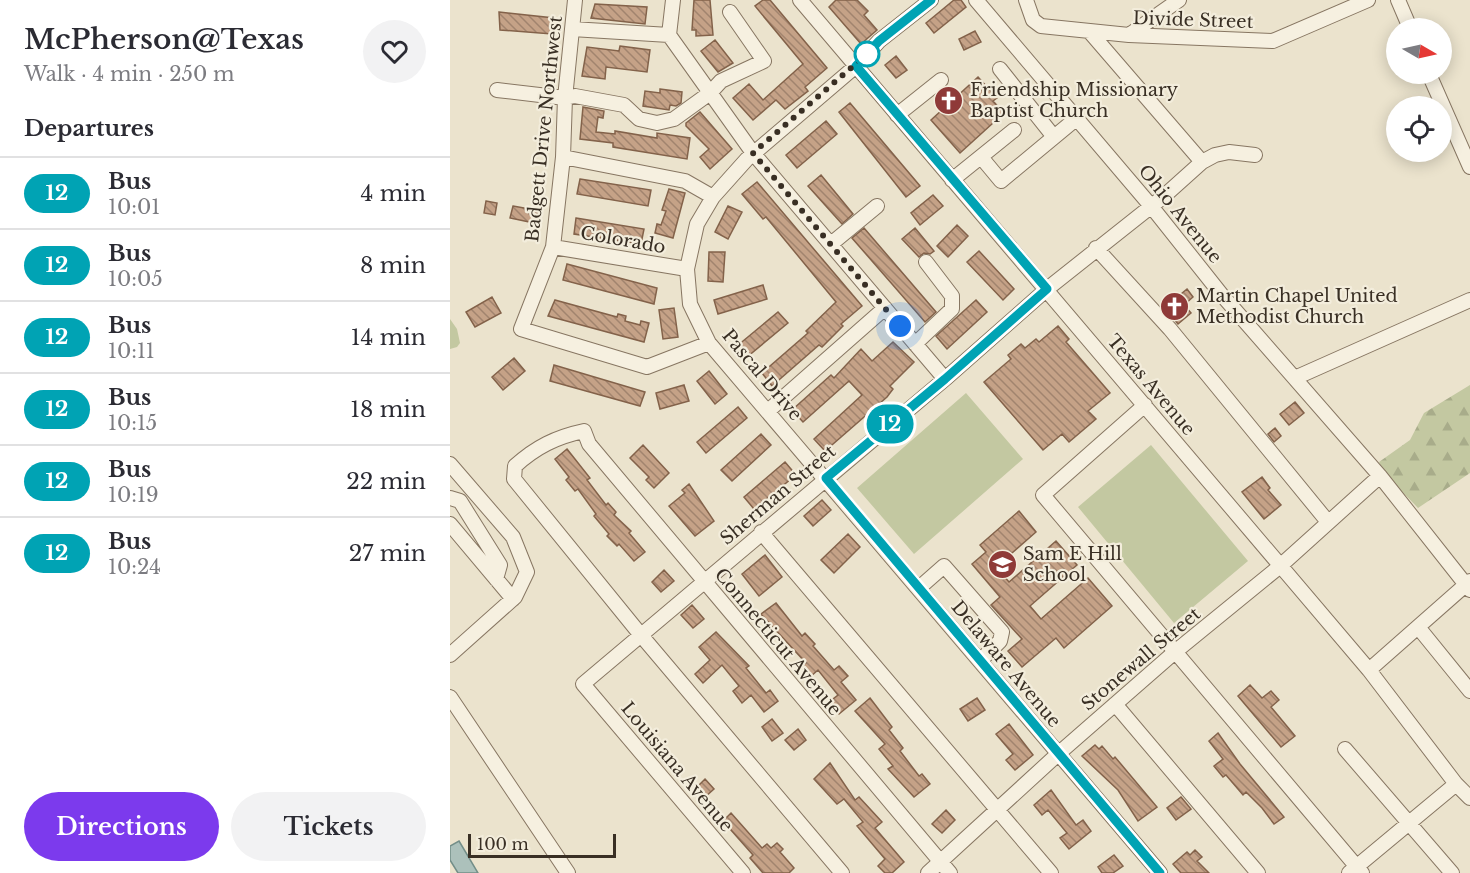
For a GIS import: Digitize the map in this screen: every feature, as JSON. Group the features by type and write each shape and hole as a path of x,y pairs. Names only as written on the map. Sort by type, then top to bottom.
{"street":[{"name":"Badgett Drive Northwest","path":"575,0 565,98 563,157 553,247 521,329 647,367 709,343"},
{"path":"673,0 669,35 753,153 945,379"},
{"name":"Texas Avenue","path":"800,0 1145,405 1279,567 1369,670 1464,788"},
{"name":"Pascal Drive","path":"826,478 709,343 690,304 687,269 697,224 713,197 753,153 856,66 879,41 931,0"},
{"name":"Ohio Avenue","path":"976,0 1152,207 1221,294 1297,377 1469,585"},
{"name":"Divide Street","path":"1026,0 1033,20 1041,26 1129,35 1273,41 1368,0"},
{"path":"1129,35 1179,0"},
{"path":"1398,0 1406,18"},
{"path":"497,90 565,98 575,96 624,105 639,119 657,123 674,119 710,93 721,81 764,61 730,12"},
{"path":"572,29 669,35"},
{"path":"1089,31 1202,162"},
{"path":"1000,69 1054,137"},
{"path":"897,115 941,80"},
{"path":"1433,84 1470,167"},
{"path":"981,157 1001,181 1077,118"},
{"path":"952,180 1014,130"},
{"path":"1456,138 1470,132"},
{"name":"Sherman Street","path":"583,684 702,581 945,379 1047,289 1096,248 1152,207 1202,162 1215,154 1229,152 1255,155"},
{"path":"563,157 685,181 713,197"},
{"path":"831,244 877,206"},
{"name":"Colorado","path":"553,247 687,269"},
{"path":"1096,248 1170,329 1328,522"},
{"path":"915,344 952,309 952,296 926,262"},
{"path":"1297,377 1470,300"},
{"path":"768,411 885,308"},
{"path":"1145,405 1043,495 1176,651 1356,871 1409,822 1464,788"},
{"name":"Connecticut Avenue","path":"640,634 514,479 515,466 532,451 560,436 584,431 589,444 702,581 946,868"},
{"path":"450,464 513,537 527,572 513,599 450,655"},
{"name":"Stonewall Street","path":"928,873 946,868 998,810 1058,754 1176,651 1279,567 1380,476"},
{"name":"Delaware Avenue","path":"826,478 1160,873"},
{"path":"450,498 460,501 500,565 496,579"},
{"path":"450,524 513,599"},
{"path":"761,532 1051,873"},
{"path":"919,588 944,566 1002,632 1000,641 980,661"},
{"path":"1369,670 1469,585"},
{"path":"1418,627 1470,690"},
{"path":"640,634 842,873"},
{"name":"Louisiana Avenue","path":"583,684 743,873"},
{"path":"450,697 568,873"},
{"path":"1115,704 1258,873"},
{"path":"1345,748 1452,873"}],"green space":[{"path":"450,319 457,329 460,343 457,347 450,349"},
{"path":"1470,385 1470,473 1418,508 1384,473 1379,462 1410,440 1424,413"},
{"path":"966,393 1023,459 914,554 857,488"},
{"path":"1151,445 1248,561 1174,623 1078,507"}],"water":[{"path":"459,841 478,873 458,873 450,860 450,846"}],"building":[{"path":"694,0 710,0 713,35 696,36 696,30 692,30"},
{"path":"763,0 770,0 827,68 805,87 808,91 785,109 776,100 753,120 733,98 749,84 763,100 803,64 755,6"},
{"path":"836,0 857,0 868,11 864,15 877,30 861,44 829,7"},
{"path":"954,0 961,0 966,7 934,33 926,23"},
{"path":"595,4 647,7 645,24 591,18"},
{"path":"499,12 554,18 552,34 500,30"},
{"path":"975,31 981,42 964,50 959,39"},
{"path":"715,40 733,63 718,72 701,51"},
{"path":"620,46 650,50 647,72 606,67 605,79 582,76 587,47 619,51"},
{"path":"896,56 907,70 896,78 885,65"},
{"path":"978,77 997,98 993,101 1004,113 960,153 931,120"},
{"path":"660,89 682,92 681,103 676,106 670,105 669,110 643,106 645,91 660,93"},
{"path":"850,103 920,186 906,197 839,112"},
{"path":"583,107 604,111 603,118 598,117 596,132 615,134 615,131 657,138 657,133 690,138 687,159 613,147 613,143 580,139"},
{"path":"700,112 732,149 710,169 700,157 709,149 686,126 686,123"},
{"path":"826,121 837,134 797,168 786,155"},
{"path":"821,175 853,214 842,224 808,186"},
{"path":"580,179 651,190 648,206 577,194"},
{"path":"757,182 862,306 841,324 843,326 822,347 819,345 772,386 762,373 808,333 806,331 836,302 766,217 763,219 742,194"},
{"path":"669,189 685,193 673,238 655,233 657,224 661,225 666,211 662,210"},
{"path":"933,195 943,206 920,225 911,213"},
{"path":"486,201 497,203 495,215 484,213"},
{"path":"513,206 541,211 539,224 510,218"},
{"path":"728,206 742,212 728,239 715,232"},
{"path":"576,218 644,229 641,244 574,234"},
{"path":"957,225 968,236 948,257 937,246"},
{"path":"864,228 936,312 925,322 852,238"},
{"path":"915,228 934,251 930,254 924,253 919,257 902,239"},
{"path":"979,251 1014,289 1003,300 967,262"},
{"path":"709,252 725,252 723,282 708,281"},
{"path":"567,264 657,288 654,304 563,280"},
{"path":"763,285 767,299 718,314 714,300"},
{"name":"Martin Chapel United Methodist Church","path":"1187,289 1193,297 1184,305 1191,313 1178,324 1164,308"},
{"path":"492,297 501,313 475,327 466,312"},
{"path":"555,300 617,317 618,314 626,316 625,321 640,325 641,321 649,323 644,342 548,316"},
{"path":"976,300 987,312 947,349 936,336"},
{"path":"674,308 678,337 663,339 659,310"},
{"path":"778,312 788,323 747,357 737,346"},
{"path":"1058,326 1069,339 1066,342 1110,393 1088,411 1096,419 1069,442 1062,434 1043,450 984,382 1011,359 1008,355 1021,344 1025,348 1036,339 1039,342"},
{"path":"893,342 914,362 890,386 893,389 887,397 825,451 814,439 862,395 849,381 803,422 792,410 831,375 834,378 861,349 872,361"},
{"path":"514,358 525,371 503,390 492,377"},
{"path":"554,365 645,392 640,406 550,381"},
{"path":"709,371 727,394 715,404 697,381"},
{"path":"684,385 689,401 660,409 656,393"},
{"path":"1295,402 1304,413 1289,425 1280,414"},
{"path":"738,407 747,418 706,453 697,442"},
{"path":"1275,428 1281,436 1274,442 1268,434"},
{"path":"761,434 771,445 732,481 721,470"},
{"path":"643,445 669,473 654,488 646,480 649,477 630,458"},
{"path":"567,449 590,478 587,480 606,505 608,503 616,512 614,515 631,531 629,533 645,552 634,561 619,544 617,546 607,536 609,534 594,516 596,514 578,489 575,491 566,480 569,477 555,459"},
{"path":"785,462 796,475 754,509 744,497"},
{"path":"1262,477 1270,488 1268,490 1281,505 1264,519 1242,492"},
{"path":"689,484 714,521 695,536 669,506 685,493 682,490"},
{"path":"822,500 831,510 813,526 804,516"},
{"path":"1019,511 1036,532 996,567 1009,582 1056,541 1077,565 1030,606 1041,619 1088,578 1112,606 1064,648 1056,638 1022,667 1008,651 1022,639 991,605 1000,597 972,564 986,552 980,545"},
{"path":"848,534 860,547 834,573 821,560"},
{"path":"765,555 782,577 759,596 742,574"},
{"path":"664,570 674,581 661,592 652,582"},
{"path":"776,603 802,636 805,633 815,644 813,646 834,670 839,666 848,676 841,682 856,700 839,714 829,702 838,695 818,670 810,677 801,667 806,663 761,614"},
{"path":"692,605 704,619 693,628 681,615"},
{"path":"716,632 749,666 746,668 766,693 770,690 778,701 764,712 751,695 742,703 733,691 739,686 722,665 703,683 695,674 710,660 699,647"},
{"path":"1250,685 1262,698 1271,691 1279,700 1271,707 1295,736 1281,747 1238,696"},
{"path":"870,698 892,727 889,730 903,748 900,751 919,776 922,774 930,784 914,797 888,769 893,766 879,749 885,744 855,711"},
{"path":"977,698 985,710 968,721 960,709"},
{"path":"772,719 783,733 772,741 762,727"},
{"path":"1009,724 1033,755 1015,770 1006,760 1013,754 996,734"},
{"path":"798,729 806,740 794,750 785,740"},
{"path":"1218,733 1240,764 1284,817 1274,824 1246,792 1243,795 1226,775 1223,777 1214,766 1223,759 1209,741"},
{"path":"1095,745 1099,749 1102,746 1113,759 1115,757 1157,807 1138,821 1118,790 1082,756"},
{"path":"830,763 855,800 859,797 882,822 875,828 904,862 892,873 885,873 878,866 885,859 857,826 863,822 844,799 837,804 814,779"},
{"path":"705,779 714,789 704,798 696,788"},
{"path":"1051,790 1076,825 1083,820 1091,831 1069,849 1060,838 1067,833 1048,810 1042,815 1034,805"},
{"path":"1181,797 1191,809 1176,820 1167,808"},
{"path":"946,810 955,820 942,833 932,824"},
{"path":"731,813 762,848 767,844 771,848 777,843 783,849 780,852 794,868 789,873 763,873 750,858 753,855 723,821"},
{"path":"1195,850 1202,857 1197,861 1209,873 1181,873 1173,864 1187,852 1190,855"},
{"path":"1114,855 1123,866 1113,873 1102,873 1098,867"}],"bus line":[{"name":"12","path":"931,0 879,41 856,66 1047,289 945,379 826,478 1160,873"}],"place":[{"name":"Friendship Missionary Baptist Church","path":"949,100"},
{"name":"Martin Chapel United Methodist Church","path":"1175,306"},
{"name":"Sam E Hill School","path":"1002,564"}],"route":[{"path":"867,54 856,66 753,153 900,326"}]}
